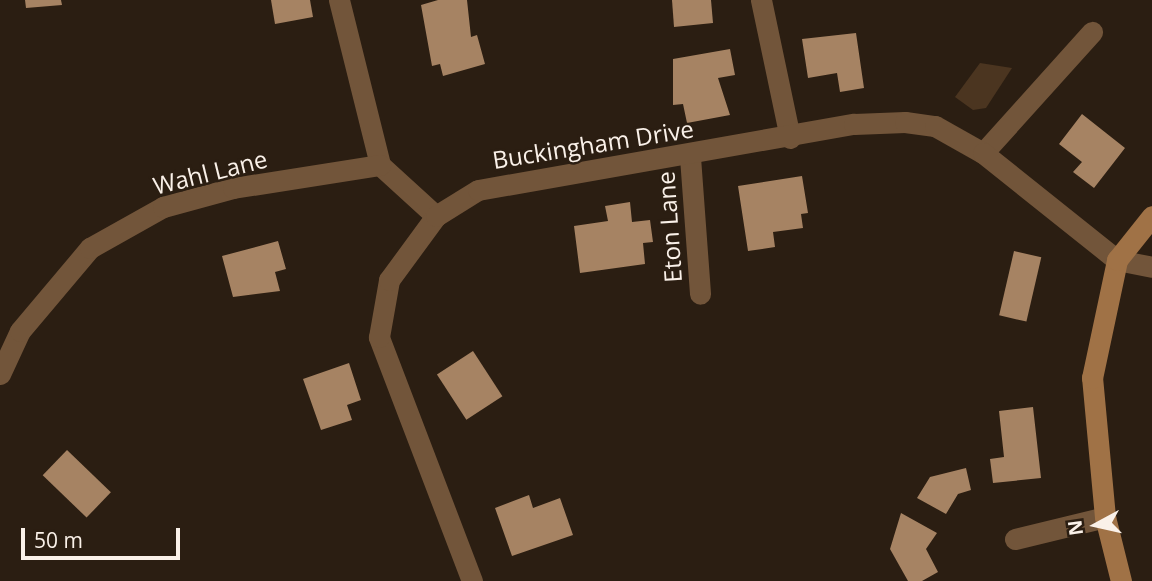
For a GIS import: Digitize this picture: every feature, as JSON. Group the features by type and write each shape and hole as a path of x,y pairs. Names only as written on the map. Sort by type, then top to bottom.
{"street":[{"path":"339,0 380,165 436,216"},
{"path":"761,0 790,138"},
{"path":"983,153 1092,32"},
{"name":"Buckingham Drive","path":"472,581 379,337 389,280 436,216 478,190 790,138 905,122 935,126 983,153 1117,260"},
{"name":"Eton Lane","path":"690,156 700,293"},
{"name":"Wahl Lane","path":"0,374 20,331 90,248 163,207 233,187 380,165"},
{"path":"1122,581 1105,517 1092,378 1117,260 1152,216"},
{"path":"1117,260 1152,267"},
{"path":"1015,539 1105,517"}],"shaded area":[{"path":"980,63 1012,68 986,108 973,110 955,97"}],"building":[{"path":"25,0 61,0 62,5 26,8"},
{"path":"271,0 310,0 313,17 275,24"},
{"path":"438,0 467,0 471,37 477,35 485,64 443,76 440,64 432,66 421,5"},
{"path":"672,0 711,0 713,23 674,27"},
{"path":"856,33 864,88 840,92 837,73 808,78 802,39"},
{"path":"730,49 735,75 718,78 730,115 687,123 683,104 673,105 673,59"},
{"path":"1082,114 1125,148 1094,188 1073,172 1082,162 1059,144"},
{"path":"802,176 808,213 801,214 803,228 773,232 775,247 748,251 738,186"},
{"path":"630,202 632,222 650,220 653,242 643,243 645,264 580,273 574,226 608,221 605,206"},
{"path":"278,241 286,269 275,272 280,291 233,297 222,256"},
{"path":"1014,251 1041,257 1026,322 999,315"},
{"path":"473,351 502,396 466,420 437,374"},
{"path":"349,363 361,400 347,405 352,420 321,430 303,379"},
{"path":"1033,407 1041,478 993,483 990,459 1004,457 999,411"},
{"path":"67,450 111,492 87,518 43,475"},
{"path":"966,468 971,490 958,494 946,514 917,498 930,477"},
{"path":"529,495 533,508 560,498 573,535 512,556 495,508"},
{"path":"901,513 937,533 926,549 938,572 922,581 908,581 890,549"}]}
